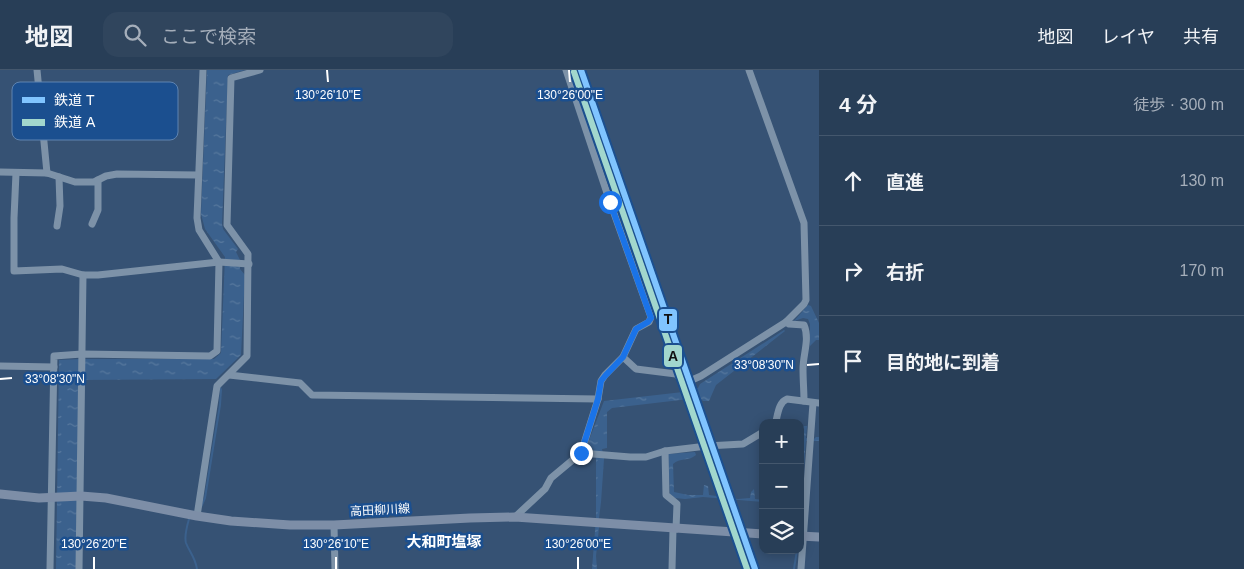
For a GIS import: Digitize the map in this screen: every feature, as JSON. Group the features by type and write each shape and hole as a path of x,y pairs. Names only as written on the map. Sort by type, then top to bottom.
{"main road":[{"name":"高田柳川線","path":"0,494 40,498 79,496 106,498 197,516 232,521 290,525 334,525 515,517 759,534"},
{"path":"804,536 819,537"}],"street":[{"path":"50,569 54,497 54,356 82,354 210,356 217,351 219,262 199,230 197,218 203,70"},
{"path":"197,516 217,386 247,356 248,254 227,225 231,78 260,70"},
{"path":"515,517 545,489 551,478 581,453 598,399 601,381 623,357 636,329 651,318 566,70"},
{"path":"685,383 701,376 786,322 806,300 804,223 749,70"},
{"path":"44,140 47,173"},
{"path":"0,172 47,173 74,182 94,182 106,176 117,174 198,175"},
{"path":"16,172 14,270 62,268 83,275 98,275 219,262 248,264"},
{"path":"57,226 60,206 59,177"},
{"path":"92,224 98,210 98,180"},
{"path":"79,569 83,275"},
{"path":"786,322 804,325 805,329 806,343 803,360 804,401"},
{"path":"623,357 636,369 676,374 685,383 706,446"},
{"path":"0,366 54,367"},
{"path":"229,375 300,383 312,395 598,399"},
{"path":"777,419 784,400 816,403 804,509"},
{"path":"581,453 646,457 665,451 743,444 759,434"},
{"path":"665,451 666,495 677,504 672,569"},
{"path":"334,525 335,569"},
{"path":"800,554 800,569"}],"water":[{"path":"207,70 245,70 228,75 222,224 223,229 238,249 236,252 240,260 240,269 245,275 241,355 216,379 79,380 76,569 56,569 59,360 214,359 221,353 225,257 205,229 201,214"},
{"path":"808,305 811,306 819,323 819,340 816,340 810,346 810,324 808,319 803,318 794,321"},
{"path":"784,330 716,385 709,401 703,401 700,398 689,399 612,408 607,412 607,448 602,449 604,459 596,556 597,569 592,569 596,518 596,458 593,449 586,448 604,401 683,392 698,388 700,384"},
{"path":"804,426 807,426 806,438 814,439 819,437 819,441 806,441 804,466"},
{"path":"695,452 696,455 673,464 674,492 688,495 703,495 704,485 708,486 709,495 738,499 750,498 751,492 754,489 755,499 759,500 759,502 703,497 675,498 670,494 668,454"}],"waterway":[{"path":"201,507 205,498 220,405 220,387"},
{"path":"190,518 185,540 197,569"},
{"path":"794,569 796,554"}],"rail line":[{"name":"T","path":"581,70 755,569"},
{"name":"A","path":"574,72 747,569"}],"district":[{"name":"大和町塩塚","path":"444,541"}],"route":[{"path":"581,453 598,399 601,381 623,357 636,329 651,318 610,202"}]}
